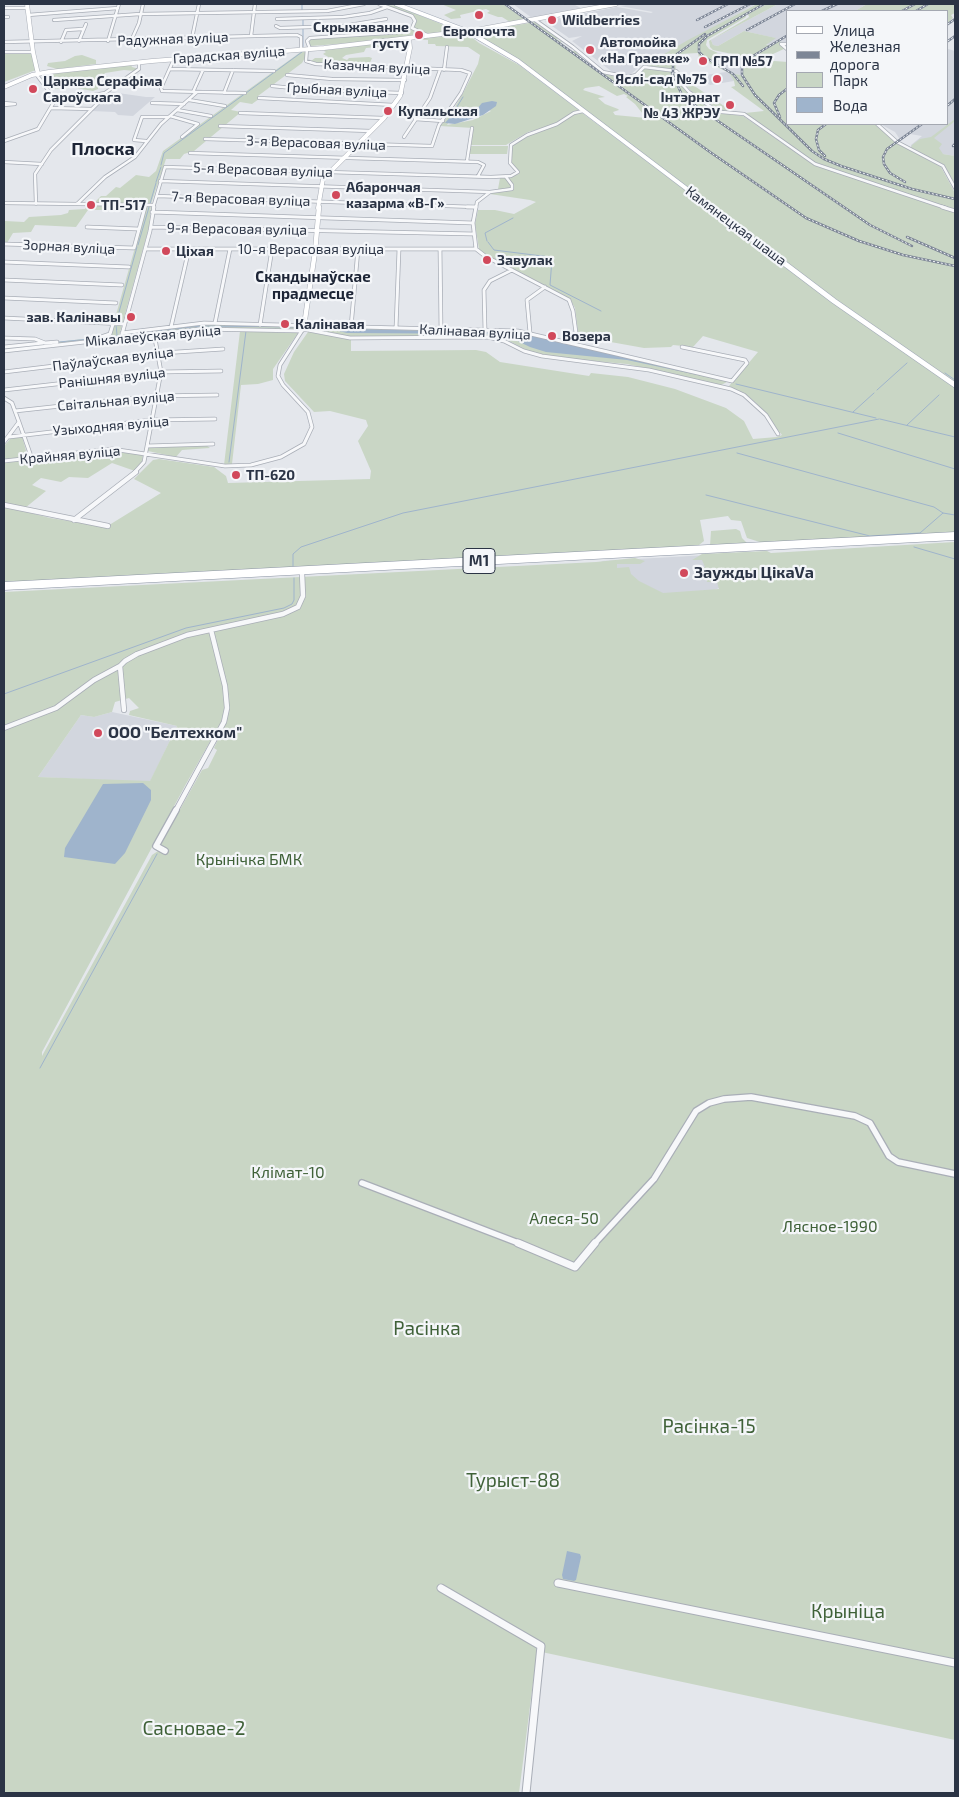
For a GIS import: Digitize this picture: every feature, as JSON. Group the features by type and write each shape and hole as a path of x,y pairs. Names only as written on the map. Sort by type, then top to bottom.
{"highway":[{"name":"М1","path":"4,588 955,537"},
{"name":"М1","path":"4,588 649,553"}],"main road":[{"name":"Камянецкая шаша","path":"389,5 397,5 465,32 519,63 834,301 955,384"}],"street":[{"path":"108,41 118,4"},
{"path":"131,41 143,4"},
{"path":"192,38 199,4"},
{"path":"251,36 255,4"},
{"path":"304,4 304,11"},
{"path":"54,20 140,14 304,11 340,9 364,4"},
{"path":"379,4 389,5 412,16 415,21 411,28 428,36"},
{"name":"Гарадская вуліца","path":"4,86 37,74 139,63 301,50 465,32 617,4"},
{"path":"276,19 343,17 365,14 389,5"},
{"path":"4,8 27,6 32,51 37,74 55,100 37,130 4,142"},
{"path":"28,15 118,8"},
{"path":"276,26 280,28 348,26 386,19"},
{"path":"535,20 573,47 603,72 628,77 636,75 644,67 676,71 680,74 681,83 689,92 714,109 745,115 815,164 955,211"},
{"path":"80,41 86,24"},
{"path":"308,49 307,41 316,27"},
{"path":"61,42 66,30 83,29"},
{"path":"310,38 402,32"},
{"name":"Радужная вуліца","path":"4,42 131,41 299,36 301,50"},
{"path":"303,329 316,248 319,201 323,179 384,118 402,93 410,46 409,38"},
{"path":"444,70 447,47"},
{"name":"Казачная вуліца","path":"308,49 305,60 310,64 461,70 470,73 461,93 443,121"},
{"path":"4,52 32,51"},
{"path":"174,60 161,90 245,93"},
{"path":"53,97 92,96 105,93 138,70 140,67 139,63"},
{"path":"170,69 274,71"},
{"path":"193,92 203,70"},
{"path":"224,93 233,70"},
{"path":"404,137 430,98 440,70"},
{"path":"287,75 332,79 405,80"},
{"name":"Грыбная вуліца","path":"272,86 305,90 402,93"},
{"path":"77,204 105,177 135,157 146,141 169,117 198,92"},
{"path":"36,204 34,177 42,164 57,143 104,97 105,93"},
{"path":"259,98 298,102 394,106"},
{"path":"189,100 225,106"},
{"path":"152,103 184,104"},
{"path":"51,108 92,109"},
{"path":"177,110 211,116"},
{"path":"121,335 146,248 151,227 153,205 160,181 490,192 512,189 512,185 506,176 518,173 510,163 512,144 526,135 557,124 574,113 583,111"},
{"path":"240,113 384,118"},
{"path":"146,141 134,140 140,130 142,116 169,117 198,124 182,138"},
{"path":"415,119 443,121"},
{"name":"3-я Верасовая вуліца","path":"205,139 426,146 434,145 437,130 443,121"},
{"path":"878,125 897,142 944,167 955,188"},
{"path":"220,126 371,131"},
{"path":"467,161 472,128"},
{"path":"190,152 467,161 484,165 478,176"},
{"path":"4,162 42,164"},
{"name":"5-я Верасовая вуліца","path":"160,181 165,167 506,176"},
{"path":"490,192 478,199 473,223 476,247 480,254 571,302 577,340 574,343"},
{"name":"7-я Верасовая вуліца","path":"156,196 476,207"},
{"path":"4,203 153,205"},
{"path":"87,227 138,229 146,205"},
{"path":"152,212 473,223"},
{"name":"9-я Верасовая вуліца","path":"151,227 474,234"},
{"name":"Зорная вуліца","path":"4,244 125,250 134,248 138,229"},
{"name":"10-я Верасовая вуліца","path":"146,248 476,247"},
{"name":"10-я Верасовая вуліца","path":"146,248 399,249 476,247"},
{"path":"440,248 441,329"},
{"path":"171,327 189,249"},
{"path":"215,323 230,249"},
{"path":"260,324 272,249"},
{"path":"351,327 358,249"},
{"path":"396,328 399,249"},
{"path":"4,262 129,267"},
{"path":"485,330 484,290 490,282 512,270"},
{"path":"4,280 122,285"},
{"path":"530,333 527,300 545,287"},
{"path":"4,298 116,303"},
{"path":"4,318 124,324"},
{"name":"Калінавая вуліца","path":"121,335 171,327 215,323 260,324 303,329 338,336 488,337 504,341 524,351 542,356 633,367 726,388 744,394 769,418 778,434"},
{"path":"4,348 106,336 110,333 113,324"},
{"name":"Калінавая вуліца","path":"303,329 351,327 530,333 732,380"},
{"name":"Мікалаеўская вуліца","path":"4,351 121,335 207,328 303,329"},
{"name":"Крайняя вуліца","path":"4,461 112,449 224,466 251,465 270,461 291,453 308,438 312,427 311,417 283,385 278,376 280,365 303,329"},
{"path":"74,520 138,470 144,462 161,372 154,333"},
{"path":"4,338 35,339 45,343"},
{"path":"682,347 747,361 726,388"},
{"name":"Паўлаўская вуліца","path":"4,372 158,354 223,349"},
{"name":"Ранішняя вуліца","path":"4,390 161,372 220,371"},
{"name":"Світальная вуліца","path":"15,411 157,396 217,395"},
{"path":"4,398 12,403 32,458"},
{"name":"Узыходняя вуліца","path":"9,437 152,420 214,419"},
{"path":"4,442 19,422"},
{"path":"147,446 213,444"},
{"path":"4,505 108,526"},
{"path":"4,728 56,708 94,680 137,654 187,635 283,614 298,607 302,596 302,573"},
{"path":"165,851 156,846 224,722 228,708 212,630"},
{"path":"120,666 124,710"},
{"path":"362,1183 418,1206 472,1224 576,1267 604,1233 654,1179 696,1111 709,1103 724,1099 751,1097 855,1116 870,1123 889,1156 898,1162 955,1174"},
{"path":"558,1583 955,1663"},
{"path":"441,1588 541,1646 526,1793"}],"shaded area":[{"path":"513,4 573,4 581,8 532,18"},
{"path":"634,4 756,4 659,57 652,56 630,75 615,74 572,41 582,36 569,38 545,21 617,7 653,12 620,6"},
{"path":"778,4 867,4 857,10 786,10 786,43 777,41 770,45 765,44 775,38 744,31 718,46 713,45 711,40"},
{"path":"949,49 955,51 955,156 911,148 911,145 922,136 910,134 901,141 895,132 882,125 949,125"},
{"path":"718,53 746,59 741,75 735,74 716,63 714,56"},
{"name":"Яслі-сад №75","path":"729,73 734,81 710,85 698,76"},
{"path":"111,92 155,97 133,116 118,115 115,112 92,111"},
{"path":"708,555 722,587 714,590 661,594 601,561"},
{"path":"112,712 177,726 150,782 38,777 81,715 94,717"}],"green space":[{"path":"380,4 397,6 456,30 391,40 310,46 309,39 312,38 385,35 413,27 416,20 413,16"},
{"path":"441,4 503,4 527,21 510,22 502,17 487,13 490,11 486,9 460,15 461,18 451,19 444,15 456,10"},
{"path":"757,4 764,4 745,14 746,17 707,40 706,45 709,49 718,53 713,56 716,63 735,74 741,75 746,59 756,59 713,50 710,47 709,41 749,17 748,14 767,4 778,4 711,40 713,45 718,46 744,31 776,38 766,45 777,41 782,42 780,45 786,48 760,60 786,62 786,125 876,125 897,143 941,167 955,193 955,210 813,162 745,113 764,111 731,87 735,86 729,73 699,58 698,53 680,54 675,61 676,71 648,66 649,63"},
{"path":"867,4 955,4 955,13 951,15 953,18 949,22 949,10 857,10"},
{"path":"535,22 559,38 556,39 563,41 560,42 572,51 576,51 580,57 601,72 628,78 638,75 643,68 672,71 687,91 712,109 721,113 743,116 814,165 955,212 955,382 838,302 535,74 476,34 482,31","holes":["599,86 617,96 624,94 628,96 626,97 635,104 646,118 615,115 613,112 619,110 605,104 598,98 605,97 583,90"]},
{"path":"461,33 469,35 479,43 519,65 579,110 556,124 528,132 506,145 471,145 473,128 440,126 452,112 462,95 478,64 480,55 468,47 436,46 435,44 428,44 428,40 412,40","holes":["480,106 491,111 473,120 447,125 454,115 466,114"]},
{"path":"398,41 405,42 399,45 366,48 364,52 346,55 342,58 347,60 349,58 369,57 372,58 369,65 322,64 311,61 315,58 330,58 323,54 326,52 325,50"},
{"path":"302,51 306,51 306,56 302,63 258,96 259,99 252,104 240,102 231,110 241,112 194,151 184,154 180,159 166,159 151,204 94,203 101,196 106,196 116,187 120,188 136,175 149,177 156,171 163,151"},
{"path":"4,53 31,53 36,70 4,82"},
{"path":"82,55 96,60 96,64 57,69 47,66 48,63 65,61"},
{"path":"131,65 139,69 135,71 124,70 105,73 103,76 109,77 108,79 98,80 98,89 93,91 70,87 54,89 41,78 52,73"},
{"path":"682,81 690,83 730,110 715,109 693,93"},
{"path":"581,112 769,253 955,386 955,535 763,543 747,538 741,521 731,520 728,516 700,520 704,541 699,545 693,546 597,551 582,554 4,583 4,506 50,518 106,527 161,493 134,479 153,460 159,459 214,467 226,476 228,483 370,479 371,471 358,441 368,426 366,420 330,411 314,412 285,381 284,374 294,352 308,332 350,339 351,351 476,350 486,352 500,362 589,376 591,373 628,377 675,389 726,408 744,421 753,439 782,435 757,404 749,397 729,386 758,352 703,336 693,347 673,345 671,347 644,348 594,339 597,335 578,332 575,308 570,299 486,256 479,249 475,224 478,210 495,210 514,214 536,202 490,194 498,189 500,178 519,174 511,165 512,146 532,134 559,124 574,114"},
{"path":"955,119 934,138 942,144 939,148 943,154 955,156 955,184 944,165 911,148 920,139 931,137"},
{"path":"471,146 508,147 507,154 469,154"},
{"path":"88,205 143,205 142,210 88,210 76,227 35,225 31,232 13,233 7,243 4,243 5,221 24,222 29,217 61,215 68,213 69,210 85,209"},
{"path":"147,205 151,205 149,227 119,336 4,350 4,348 110,336"},
{"path":"206,324 301,328 296,330 208,327 125,335"},
{"path":"306,327 522,332 729,381 721,385 627,364 560,358 533,353 509,341 489,336 353,337 305,329"},
{"path":"240,331 298,333 273,369 273,380 258,384 241,385 232,464 224,465"},
{"path":"22,436 28,458 4,460 4,446 11,438"},
{"path":"206,445 210,448 182,450 176,457 148,451 149,447"},
{"path":"111,451 143,454 142,462 135,471 112,463 88,478 69,477 61,482 41,478 32,485 46,491 25,508 4,503 4,462"},
{"path":"736,529 740,531 742,538 748,544 710,546 711,531"},
{"path":"955,542 955,1740 537,1651 519,1793 4,1793 4,592 596,562 635,558 645,561 640,564 617,564 617,568 629,567 631,574 639,581 663,593 719,589 717,582 707,582 705,571 702,569 705,567 702,560 692,560 702,554 767,551 771,553","holes":["129,698 139,708 130,711 129,715 177,726 150,781 38,777 81,715 94,717 112,712 115,702","225,708 226,722 214,748 217,750 208,768 202,770 164,838 161,844 165,848 163,852 158,851 152,855 42,1056 42,1052 221,722"]}],"water":[{"path":"497,102 496,106 483,115 455,124 445,123 452,115 466,114 476,110 482,103"},
{"path":"312,328 521,333 726,381 627,360 546,352 530,347 503,334 347,333"},
{"path":"143,783 151,790 151,800 125,853 115,864 64,857 65,848 103,784"},
{"path":"567,1551 580,1554 581,1557 576,1580 574,1581 563,1579 562,1575"}],"waterway":[{"path":"403,4 420,4"},
{"path":"302,5 302,11"},
{"path":"303,20 303,26"},
{"path":"303,29 303,47"},
{"path":"161,165 164,153 302,52"},
{"path":"452,115 463,97"},
{"path":"156,182 161,167"},
{"path":"138,245 156,183"},
{"path":"487,241 485,233 513,218"},
{"path":"488,242 494,250 550,257 552,259 550,285 601,311"},
{"path":"116,323 137,247"},
{"path":"116,325 117,335"},
{"path":"129,334 201,326 294,327"},
{"path":"229,462 246,331"},
{"path":"106,337 118,336"},
{"path":"59,342 100,338"},
{"path":"4,349 30,346"},
{"path":"877,390 907,363"},
{"path":"945,373 955,380"},
{"path":"736,384 876,418"},
{"path":"853,412 874,393"},
{"path":"907,425 939,395"},
{"path":"293,567 293,554 301,547 403,513 879,419"},
{"path":"880,419 955,437"},
{"path":"838,433 955,469"},
{"path":"737,453 934,507 943,513"},
{"path":"706,495 870,536 920,533 943,513"},
{"path":"943,513 955,515"},
{"path":"914,547 955,559"},
{"path":"4,694 186,628 284,608 292,604 294,600 294,578"},
{"path":"40,1068 157,854"}],"railway":[{"path":"505,4 710,152 806,218 859,241 903,255 955,266"},
{"path":"697,20 728,4"},
{"path":"705,27 750,4"},
{"path":"743,86 733,74 703,56 699,52 699,44 707,36 764,4"},
{"path":"747,30 795,4"},
{"path":"824,10 837,4"},
{"path":"904,10 915,4"},
{"path":"918,10 928,4"},
{"path":"949,23 955,19"},
{"path":"673,75 673,62 677,54 705,34"},
{"path":"786,36 753,56 742,67 742,75 755,95 812,151 824,159 841,166 912,189 955,199"},
{"path":"949,40 955,36"},
{"path":"673,75 682,95 696,106 870,225 912,246"},
{"path":"780,117 774,103 779,95 786,90"},
{"path":"949,104 955,99"},
{"path":"825,125 818,130 816,139 819,150 825,156"},
{"path":"905,182 890,173 884,164 883,157 887,149 921,125"},
{"path":"907,237 955,258"}],"place":[{"name":"Европочта","path":"479,15"},
{"name":"Wildberries","path":"552,20"},
{"name":"Скрыжаванне густу","path":"419,35"},
{"name":"Автомойка «На Граевке»","path":"590,50"},
{"name":"ГРП №57","path":"703,61"},
{"name":"Яслі-сад №75","path":"717,79"},
{"name":"Царква Серафіма Сароўскага","path":"33,89"},
{"name":"Інтэрнат № 43 ЖРЭУ","path":"730,105"},
{"name":"Купальская","path":"388,111"},
{"name":"Абарончая казарма «В-Г»","path":"336,195"},
{"name":"ТП-517","path":"91,205"},
{"name":"Ціхая","path":"166,251"},
{"name":"Завулак","path":"487,260"},
{"name":"зав. Калінавы","path":"131,317"},
{"name":"Калінавая","path":"285,324"},
{"name":"Возера","path":"552,336"},
{"name":"ТП-620","path":"236,475"},
{"name":"Заужды ЦікаVа","path":"684,573"},
{"name":"ООО \"Белтехком\"","path":"98,733"}],"district":[{"name":"Плоска","path":"103,149"},
{"name":"Скандынаўскае прадмесце","path":"313,286"}],"park label":[{"name":"Крынічка БМК","path":"249,860"},
{"name":"Клімат-10","path":"288,1173"},
{"name":"Алеся-50","path":"564,1219"},
{"name":"Лясное-1990","path":"830,1227"},
{"name":"Расінка","path":"427,1329"},
{"name":"Расінка-15","path":"709,1427"},
{"name":"Турыст-88","path":"513,1481"},
{"name":"Крыніца","path":"848,1612"},
{"name":"Сасновае-2","path":"194,1729"}]}
